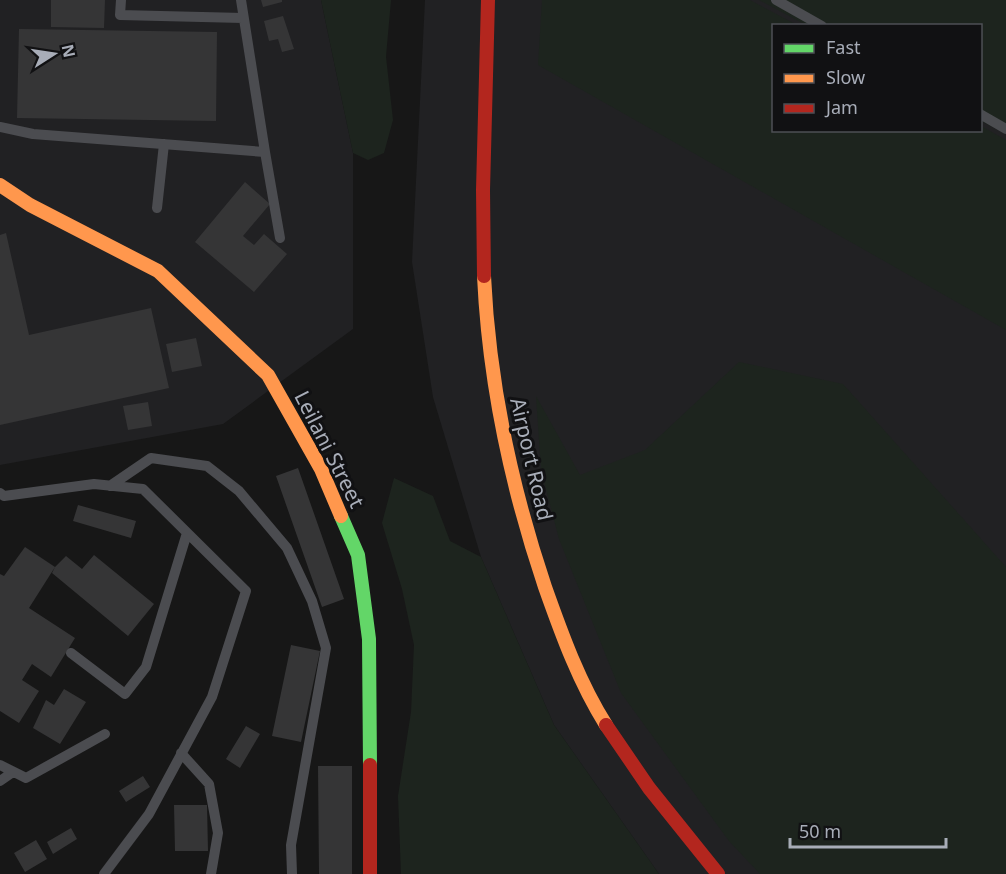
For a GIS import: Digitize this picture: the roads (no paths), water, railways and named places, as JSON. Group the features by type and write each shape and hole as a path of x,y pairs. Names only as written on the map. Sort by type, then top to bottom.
{"street":[{"name":"Airport Road","path":"488,0 483,241 485,306 497,407 512,479 558,623 588,695 632,767 718,874"},
{"name":"Leilani Street","path":"0,185 30,205 110,245 167,279 268,375 321,469 358,555 369,639 370,874"}],"lane":[{"path":"121,0 120,15 243,18"},
{"path":"241,0 280,238"},
{"path":"776,0 818,24"},
{"path":"982,115 1006,129"},
{"path":"0,127 33,134 265,152"},
{"path":"157,207 164,144"},
{"path":"110,486 152,458 207,466 239,491 287,548 312,601 326,648 291,845 292,874"},
{"path":"0,493 4,496 94,484 143,489 246,591 212,697 149,814 104,874"},
{"path":"71,653 124,694 146,667 187,532"},
{"path":"0,765 26,778 105,734"},
{"path":"181,753 209,784 218,832 211,874"},
{"path":"0,781 13,772"}]}
